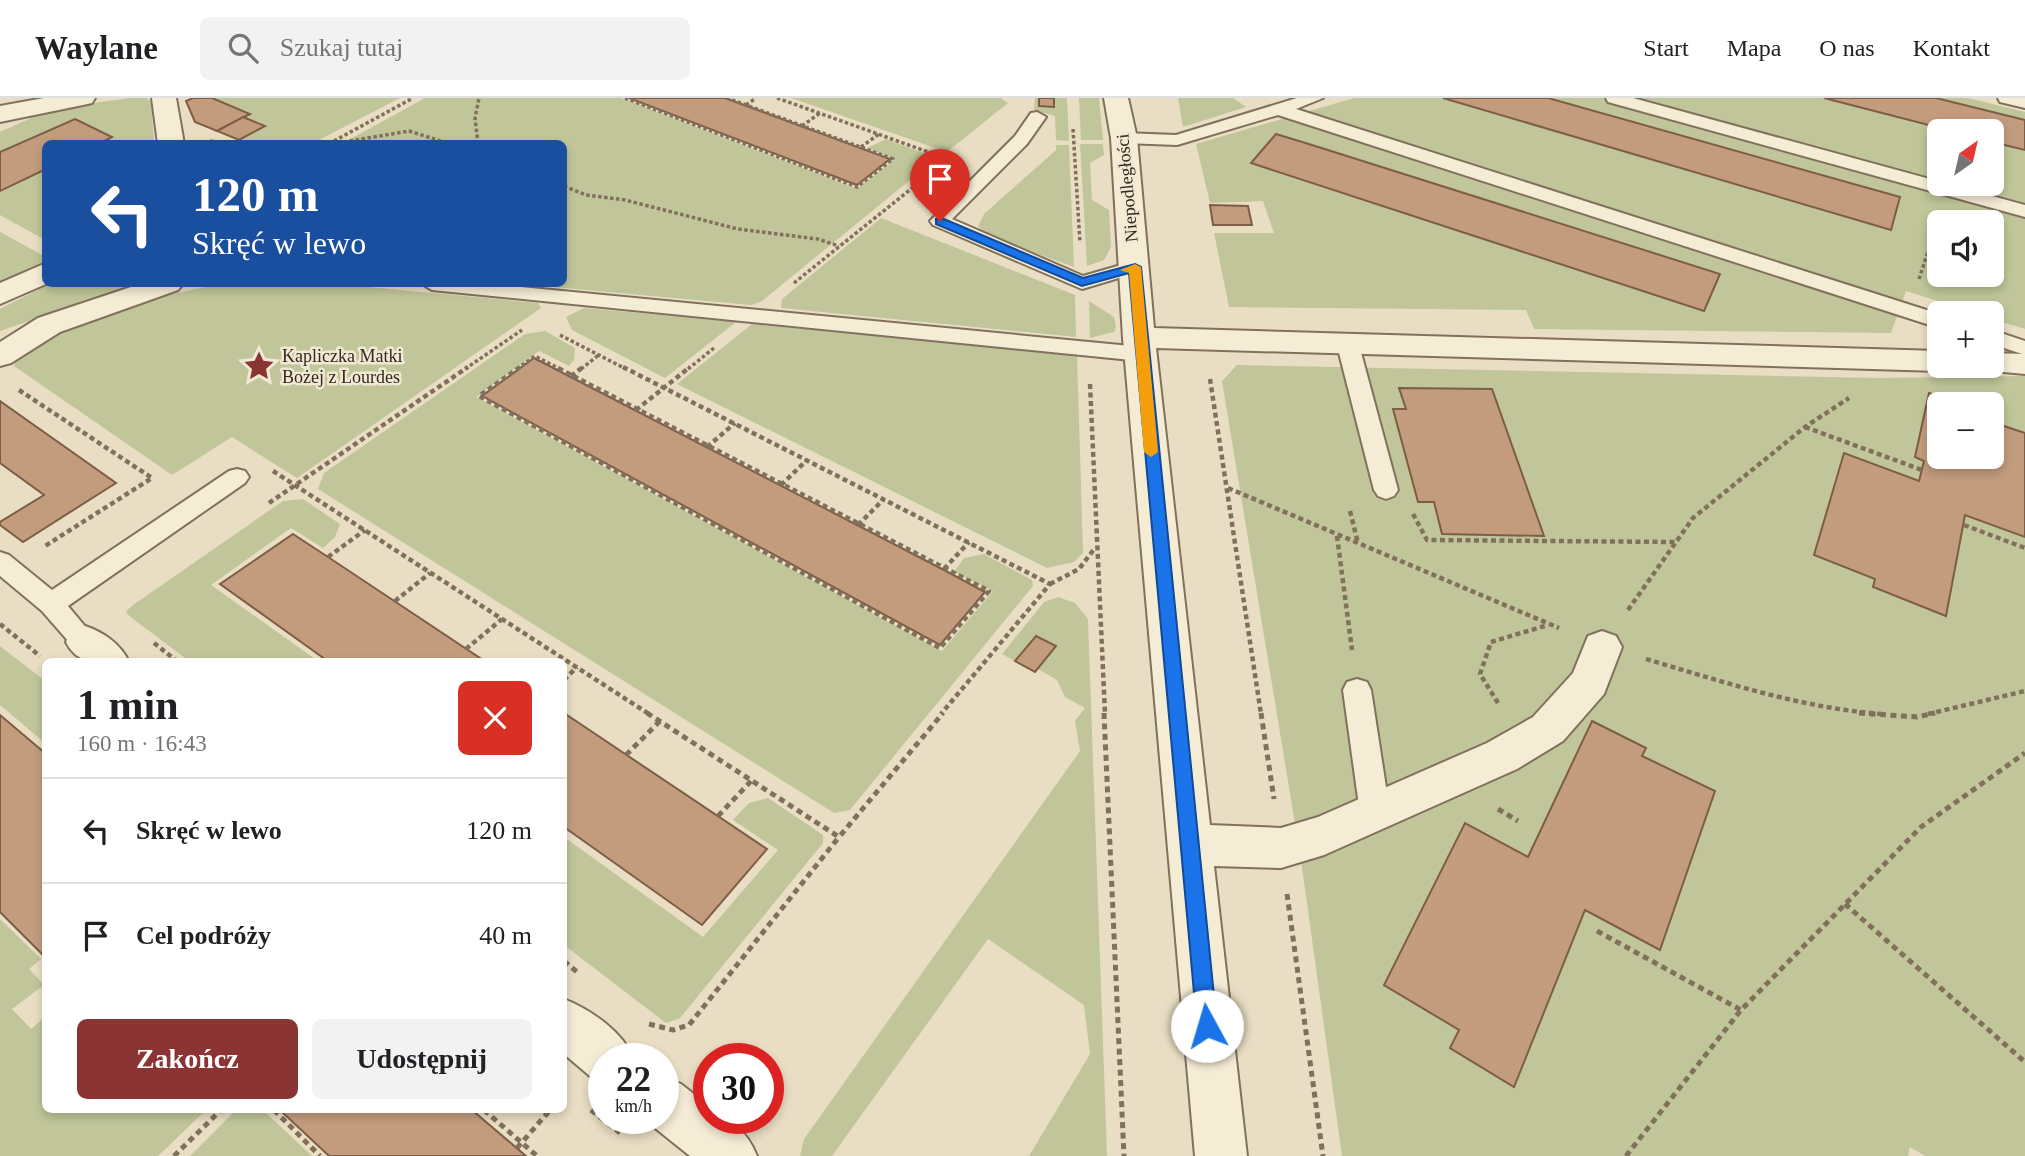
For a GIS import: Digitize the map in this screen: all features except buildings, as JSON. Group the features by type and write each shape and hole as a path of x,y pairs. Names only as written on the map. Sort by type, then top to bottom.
{"street":[{"path":"0,114 83,98"},
{"path":"164,98 171,140"},
{"name":"Niepodległości","path":"1116,98 1124,138 1141,355 1221,1156"},
{"path":"0,295 42,274"},
{"path":"0,356 49,325 159,287"},
{"path":"1141,355 1348,345 1927,362"},
{"path":"2004,363 2025,364"},
{"path":"1188,845 1281,848 1376,813 1502,756 1548,729 1590,682 1602,646"},
{"path":"567,1025 588,1043"},
{"path":"679,1115 731,1156"}],"lane":[{"path":"1124,138 1177,140 1315,98"},
{"path":"1614,98 1927,184"},
{"path":"2006,98 2025,103"},
{"path":"1277,109 1927,317"},
{"path":"1037,117 1021,139 940,221 1082,283 1135,267"},
{"path":"1970,196 2025,211"},
{"path":"469,287 1141,355"},
{"path":"2004,341 2025,348"},
{"path":"1348,345 1386,490"},
{"path":"51,604 237,477"},
{"path":"4,566 51,604 97,652"},
{"path":"1357,690 1376,813"}],"path":[{"path":"338,140 413,98"},
{"path":"477,140 474,118 479,98"},
{"path":"625,98 857,187 893,159 727,98"},
{"path":"745,105 756,98"},
{"path":"777,98 948,159"},
{"path":"802,126 820,113"},
{"path":"1072,124 1082,283"},
{"path":"355,140 410,131 438,140"},
{"path":"861,147 879,134"},
{"path":"567,187 586,195 625,200 738,229 818,239 840,246"},
{"path":"1909,311 1946,196"},
{"path":"555,294 542,317 294,485 563,658"},
{"path":"534,322 1050,583"},
{"path":"1089,350 1124,1156"},
{"path":"571,376 600,354"},
{"path":"1141,355 1210,375 1324,1156"},
{"path":"535,356 571,376 781,485 989,591 940,648 479,396 535,356"},
{"path":"4,566 152,478 11,385"},
{"path":"1602,646 1693,517 1805,427 1857,392"},
{"path":"707,446 735,423"},
{"path":"1805,427 1922,470"},
{"path":"781,485 807,460"},
{"path":"1386,490 1406,503 1427,540 1676,542"},
{"path":"859,525 884,499"},
{"path":"1964,525 2025,548"},
{"path":"328,557 365,530"},
{"path":"1337,536 1357,690"},
{"path":"945,569 969,542"},
{"path":"639,1020 659,1029 673,1030 689,1025 839,837 1050,583 1079,569 1096,548"},
{"path":"395,601 430,573"},
{"path":"466,649 502,619"},
{"path":"0,624 42,659"},
{"path":"1548,729 1500,707 1480,674 1491,642 1550,625"},
{"path":"567,661 839,837"},
{"path":"567,677 577,667"},
{"path":"626,755 660,721"},
{"path":"1626,1156 1741,1010 1921,827 2025,753"},
{"path":"718,816 752,780"},
{"path":"1845,904 2025,1062"},
{"path":"1597,932 1741,1010"},
{"path":"567,963 583,976"},
{"path":"587,1106 628,1139"},
{"path":"174,1156 217,1113"},
{"path":"277,1113 320,1156"},
{"path":"487,1113 519,1145 537,1156"},
{"path":"519,1145 547,1113"}],"green space":[{"path":"146,98 151,102 154,140 105,140 111,137 75,119 0,152 0,132 51,109"},
{"path":"212,98 400,98 319,140 240,140 264,127 243,117 249,113"},
{"path":"425,98 621,98 857,189 896,159 867,148 886,139 937,158 762,301 751,305 553,287 567,287 567,140 348,140"},
{"path":"791,98 1001,98 1008,103 947,152"},
{"path":"1035,98 1067,98 1069,141 1056,140 1055,116 1034,110"},
{"path":"1079,98 1099,98 1103,140 1081,140"},
{"path":"1178,98 1233,98 1246,107 1183,127"},
{"path":"1354,98 1968,98 2025,112 2025,329 2004,323 2004,301 1937,301 1906,291 1891,333 1534,329 1526,310 1229,307 1214,233 1274,233 1263,201 1210,203 1196,144"},
{"path":"1080,144 1103,144 1104,155 1090,163 1092,200 1109,210 1111,247 1104,260 1087,266"},
{"path":"1056,145 1069,145 1074,267 988,236 978,226 984,214 1056,150"},
{"path":"42,170 42,238 0,215 0,191"},
{"path":"881,218 1075,295 1076,337 781,308 782,299"},
{"path":"0,232 42,255 42,266 0,288"},
{"path":"43,287 129,287 0,331 0,309"},
{"path":"206,287 368,287 538,303 541,308 297,478 232,437 172,475 14,366 17,357 65,332 166,296"},
{"path":"1089,301 1114,317 1114,332 1090,338"},
{"path":"584,308 736,322 665,378 572,330 566,317"},
{"path":"752,324 1077,355 1083,553 1074,562 1047,568 677,384"},
{"path":"545,331 575,348 574,360 569,366 539,351 476,397 942,651 993,591 954,572 964,558 984,554 1032,580 1033,586 850,810 834,813 318,489 324,473 525,334"},
{"path":"1237,365 1879,378 2025,376 2025,1156 1925,1156 1910,1147 1908,1156 1342,1156 1301,860 1222,381"},
{"path":"303,499 340,524 335,537 323,548 291,528 211,585 314,658 185,658 128,615 126,611 133,605 283,501"},
{"path":"1058,597 1075,603 1088,619 1107,1156 1029,1156 1090,1054 1084,1005 988,939 832,1156 800,1156 804,1139 1080,751 1075,721 1085,708 1065,697 1057,680 1038,669 1056,646 1036,636 1015,661 1002,654 1044,602"},
{"path":"0,646 42,679 42,740 0,705"},
{"path":"768,798 823,835 823,843 680,1018 666,1023 567,947 567,839 703,937 778,850 733,820 749,803"},
{"path":"0,919 41,959 29,969 42,983 42,986 12,1009 31,1029 42,1020 42,1113 203,1113 158,1156 0,1156"},
{"path":"233,1113 266,1113 312,1156 190,1156"}],"slow traffic":[{"path":"1126,270 1135,267 1139,338 1151,452"}],"place":[{"name":"Kapliczka Matki Bożej z Lourdes","path":"259,366"}],"route":[{"path":"940,221 1082,283 1135,267 1139,338 1207,1026"}]}
